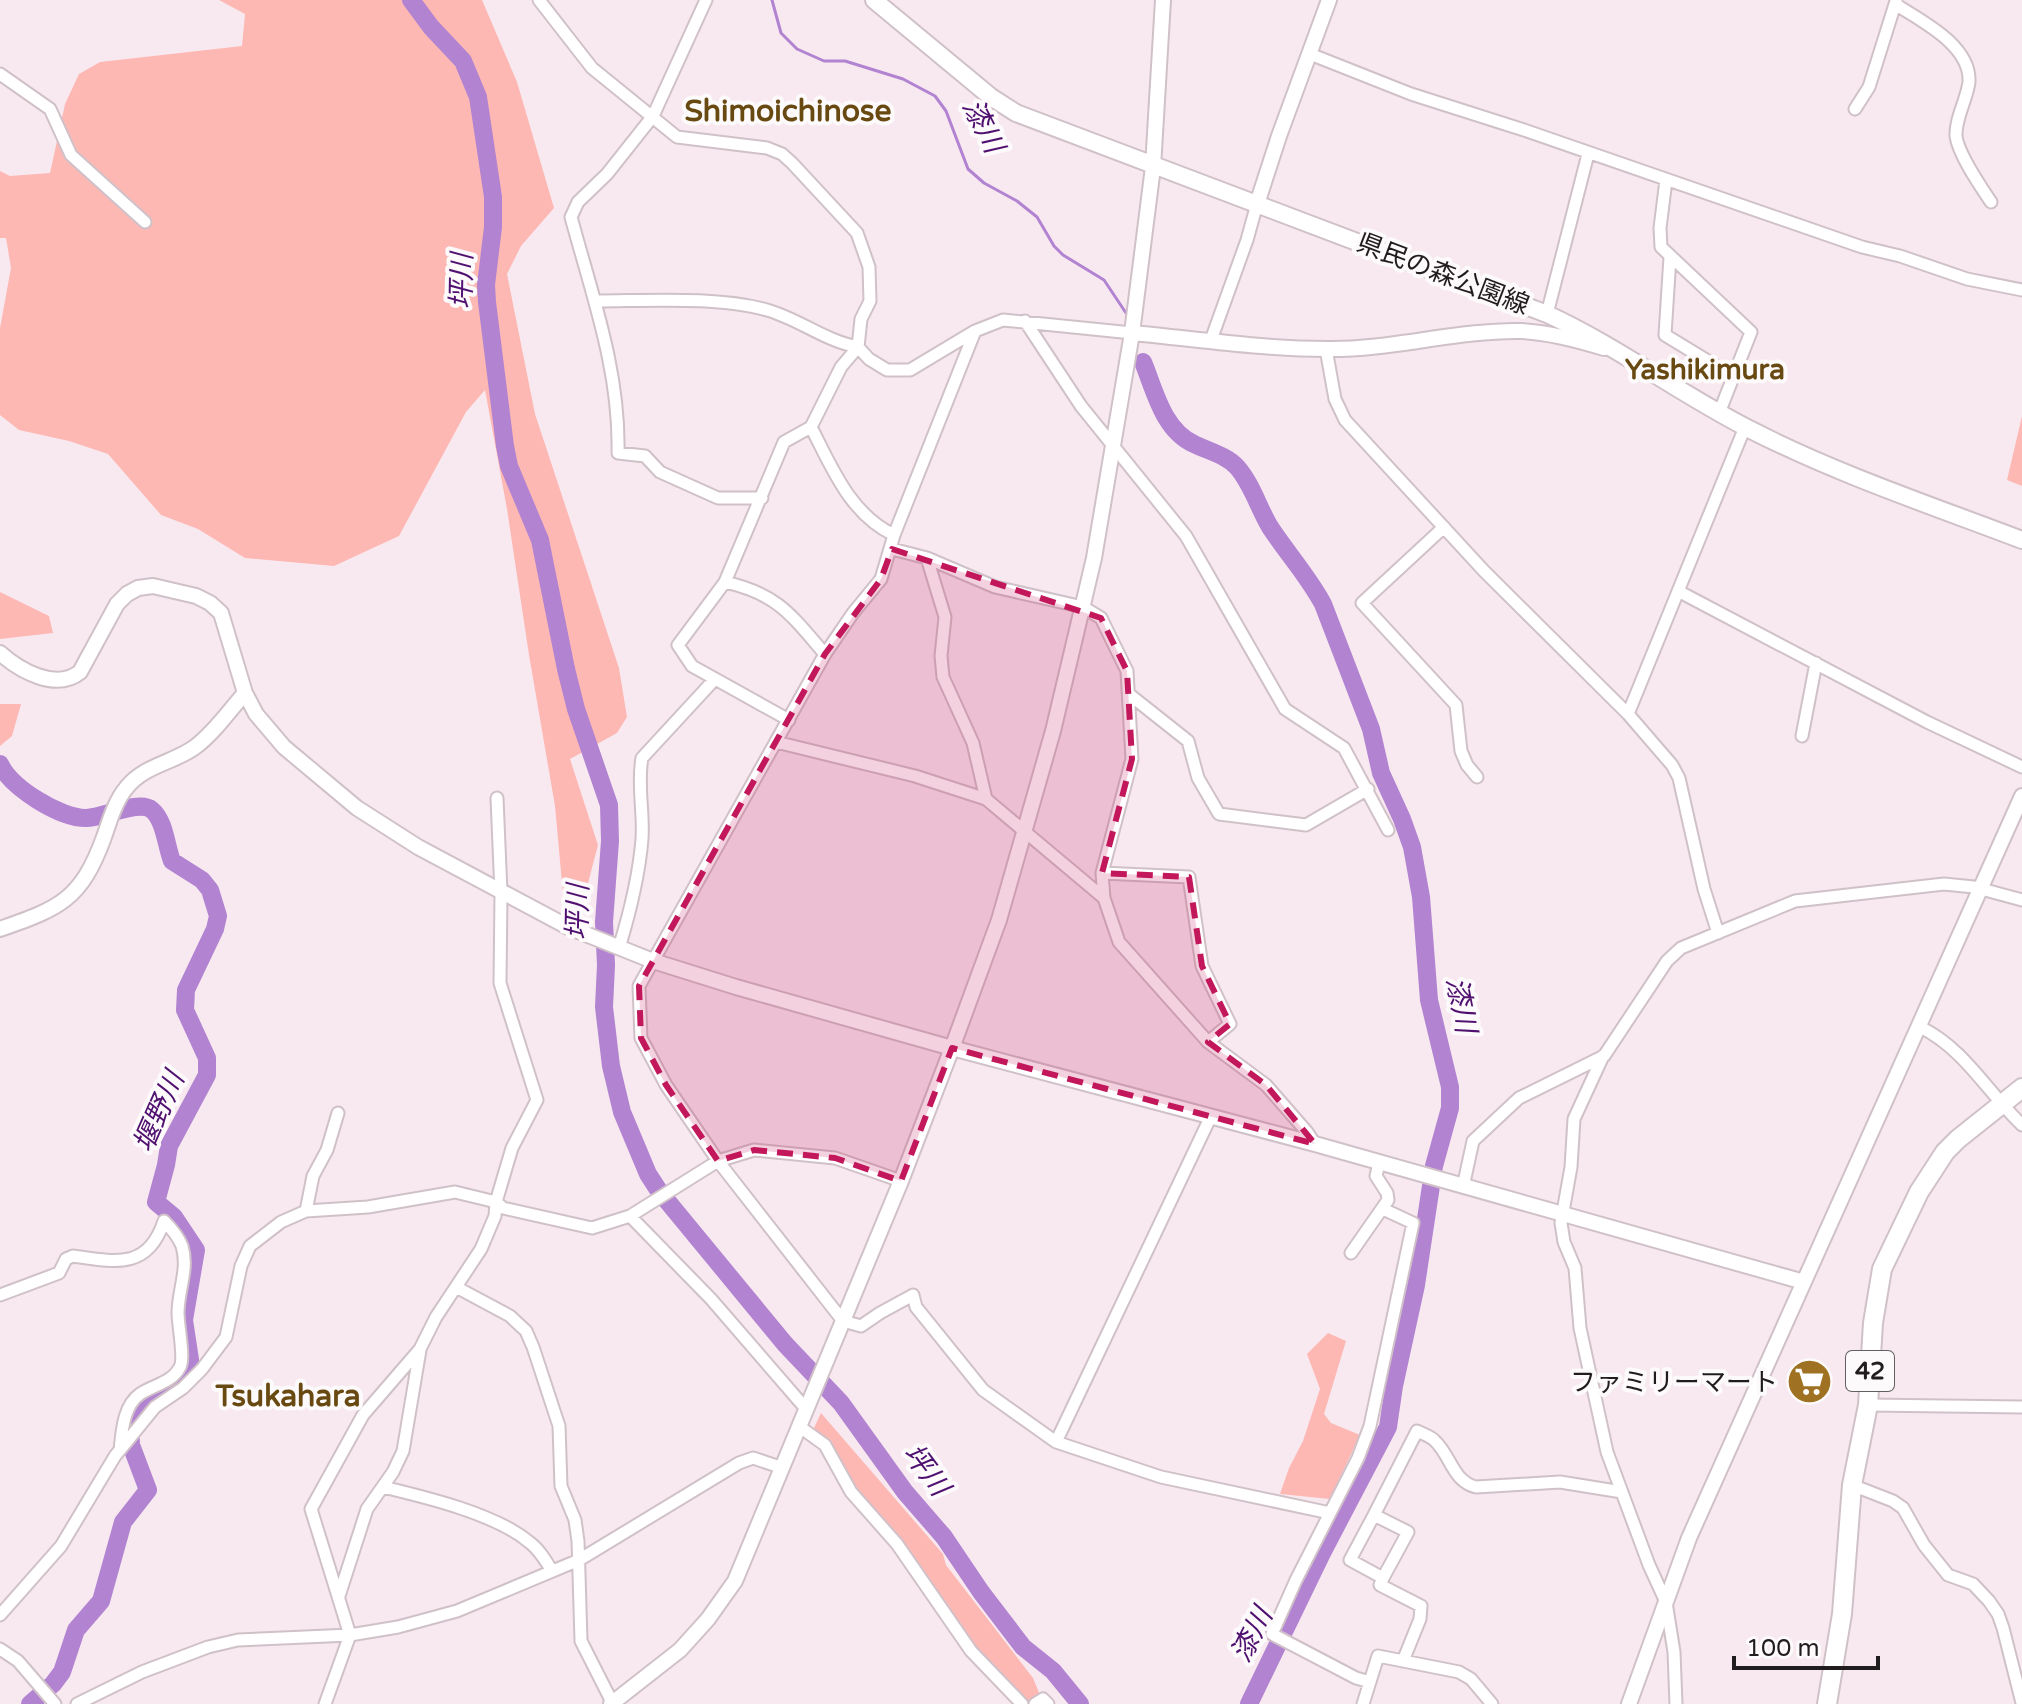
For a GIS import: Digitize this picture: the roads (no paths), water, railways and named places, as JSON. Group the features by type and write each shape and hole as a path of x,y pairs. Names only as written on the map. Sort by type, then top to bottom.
{"main road":[{"name":"県民の森公園線","path":"874,0 991,97 1016,113 1547,314 1619,352 1719,413 1813,462 2022,540"},
{"name":"42","path":"1827,1704 1845,1589 1852,1485 1868,1405 1878,1287 1892,1244 1919,1192 1945,1152 2022,1088"}],"street":[{"path":"539,0 592,68 677,137 767,148 782,154 857,233 869,267 870,301 861,319 858,347 841,367 811,427 784,442 725,582 678,645 692,666 789,720"},
{"path":"706,0 653,116 607,174 573,210 571,217 615,388 618,453 645,456 660,472 718,498 762,498"},
{"path":"456,1287 510,1316 526,1331 533,1347 559,1426 561,1486 575,1520 581,1641 612,1704 680,1650 708,1619 735,1581 901,1181 999,920 1026,830 1083,607 1115,448 1153,167 1163,0"},
{"path":"1211,340 1247,240 1279,136 1329,0"},
{"path":"1855,109 1869,87 1896,2 1944,35 1964,60 1969,79 1956,137 1972,173 1991,202"},
{"path":"1310,54 1411,94 1862,247 1900,256 1967,279 2022,290"},
{"path":"0,74 50,109 71,155 145,222"},
{"path":"1547,314 1588,154"},
{"path":"1666,180 1660,228 1661,247 1751,332 1719,413"},
{"path":"1670,257 1665,335 1734,377"},
{"path":"595,301 702,301 767,310 842,344 858,347 869,359 887,370 910,370 975,331 1003,320 1326,349 1378,347 1486,332 1523,331 1619,352"},
{"path":"1025,321 1081,406 1186,536 1285,709 1344,748 1388,830"},
{"path":"975,331 894,535 881,579 825,654 639,986 641,1038 666,1085 718,1161 843,1321 861,1326 913,1295 916,1307 983,1390 1056,1442 1161,1477 1330,1513"},
{"path":"1326,349 1335,399 1345,420 1484,571 1628,714 1672,765 1679,778 1704,889 1718,933"},
{"path":"811,427 846,495 880,528 894,535"},
{"path":"1628,714 1745,427"},
{"path":"1444,527 1362,603 1456,705 1461,751 1477,777"},
{"path":"892,549 927,558 995,587 1083,607 1101,618 1127,671 1130,695 1132,759 1102,873 1104,898 1119,942 1208,1042 1266,1085 1315,1144"},
{"path":"927,558 945,617 941,656 943,677 973,743 986,799"},
{"path":"725,582 772,598 825,654"},
{"path":"0,653 43,677 58,682 70,680 80,672 117,604 138,588 153,586 196,596 221,613 245,693 269,732 357,808 418,847 501,893 592,936 653,961 736,987 1315,1144 1804,1282"},
{"path":"1678,591 1927,722 2022,767"},
{"path":"1802,736 1816,663"},
{"path":"614,945 634,899 642,836 639,772 642,758 714,680"},
{"path":"0,929 48,912 75,893 96,858 109,820 126,787 148,769 197,745 245,693"},
{"path":"1130,695 1188,741 1198,778 1219,814 1306,825 1368,789"},
{"path":"776,742 885,768 986,799 1104,898"},
{"path":"1629,1704 1689,1538 2022,796"},
{"path":"325,1704 350,1635 311,1509 363,1415 420,1349 481,1249 495,1216 496,1202 512,1148 537,1100 500,983 501,893 497,798"},
{"path":"1102,873 1189,877 1202,966 1230,1024 1208,1042"},
{"path":"1676,1704 1674,1652 1666,1602 1607,1452 1580,1328 1575,1268 1564,1242 1562,1214 1571,1167 1574,1119 1604,1056 1667,961 1681,948 1795,901 1944,884 1974,887 2022,900"},
{"path":"1920,1027 1947,1044 1966,1062 2022,1125"},
{"path":"1463,1187 1473,1141 1503,1111 1519,1098 1604,1056"},
{"path":"306,1211 313,1176 327,1150 338,1113"},
{"path":"1056,1442 1211,1116"},
{"path":"0,1615 61,1546 121,1449 155,1407 193,1379 226,1337 241,1266 250,1246 281,1222 306,1211 368,1207 455,1192 496,1202 503,1208 592,1228 630,1216 718,1161 754,1150 835,1158 901,1181"},
{"path":"1351,1253 1388,1200 1376,1176 1379,1163"},
{"path":"1370,1682 1356,1678 1272,1634 1358,1458 1370,1426 1413,1223 1383,1209"},
{"path":"630,1216 711,1299 807,1410"},
{"path":"0,1295 59,1273 66,1259 73,1256 123,1260 142,1255 153,1246 164,1221 175,1232 184,1257 178,1307 183,1361 174,1376 140,1395 126,1415 121,1449"},
{"path":"339,1596 367,1509 403,1451 420,1349"},
{"path":"140,1395 163,1400"},
{"path":"1868,1405 2022,1407"},
{"path":"800,1427 825,1445 851,1492 897,1544 971,1651 1022,1704"},
{"path":"1383,1578 1350,1560 1417,1431 1432,1438 1457,1476 1467,1485 1560,1482 1622,1492"},
{"path":"77,1704 142,1672 208,1647 238,1640 350,1635 398,1627 457,1611 579,1560 739,1463 753,1458 783,1468"},
{"path":"1852,1485 1903,1508 1924,1545 1948,1575 1973,1584 1989,1601 2003,1628 2022,1703"},
{"path":"383,1487 458,1508 516,1532 532,1543 552,1571"},
{"path":"1374,1515 1408,1532 1380,1585 1421,1606 1420,1619 1403,1661"},
{"path":"0,1649 18,1661 52,1701"},
{"path":"1363,1704 1378,1656 1459,1672 1471,1679 1492,1704"},
{"path":"1035,1704 1043,1699 1048,1704"}],"waterway":[{"name":"坪川","path":"411,0 463,61 478,97 493,197 486,285 505,446 509,466 540,540 576,709 609,805 604,1007 611,1066 622,1112 648,1174 659,1191 785,1344 841,1403 905,1492 944,1537 1023,1647 1053,1671 1080,1704"},
{"name":"漆川","path":"772,0 781,33 797,49 824,61 845,61 903,79 935,96 946,111 968,169 1037,217 1054,246 1104,280 1128,316"},
{"name":"漆川","path":"1143,362 1167,420 1183,438 1222,456 1237,467 1270,527 1323,604 1371,729 1381,773 1412,847 1421,897 1429,1000 1450,1087 1450,1108 1434,1166 1416,1285 1388,1427 1322,1553 1249,1704"},
{"name":"堰野川","path":"0,764 25,792 75,817 93,817 139,807 152,810 162,827 172,861 202,880 210,890 218,916 215,929 186,990 185,1010 207,1058 207,1075 169,1146 156,1202 174,1217 196,1250 184,1320 191,1366 183,1378 141,1405 130,1424 131,1445 148,1490 123,1522 101,1601 76,1630 62,1672 30,1704"}],"place":[{"name":"ファミリーマート","path":"1809,1382"}],"district":[{"name":"Shimoichinose","path":"788,111"},
{"name":"Yashikimura","path":"1705,370"},
{"name":"Tsukahara","path":"288,1396"}]}
